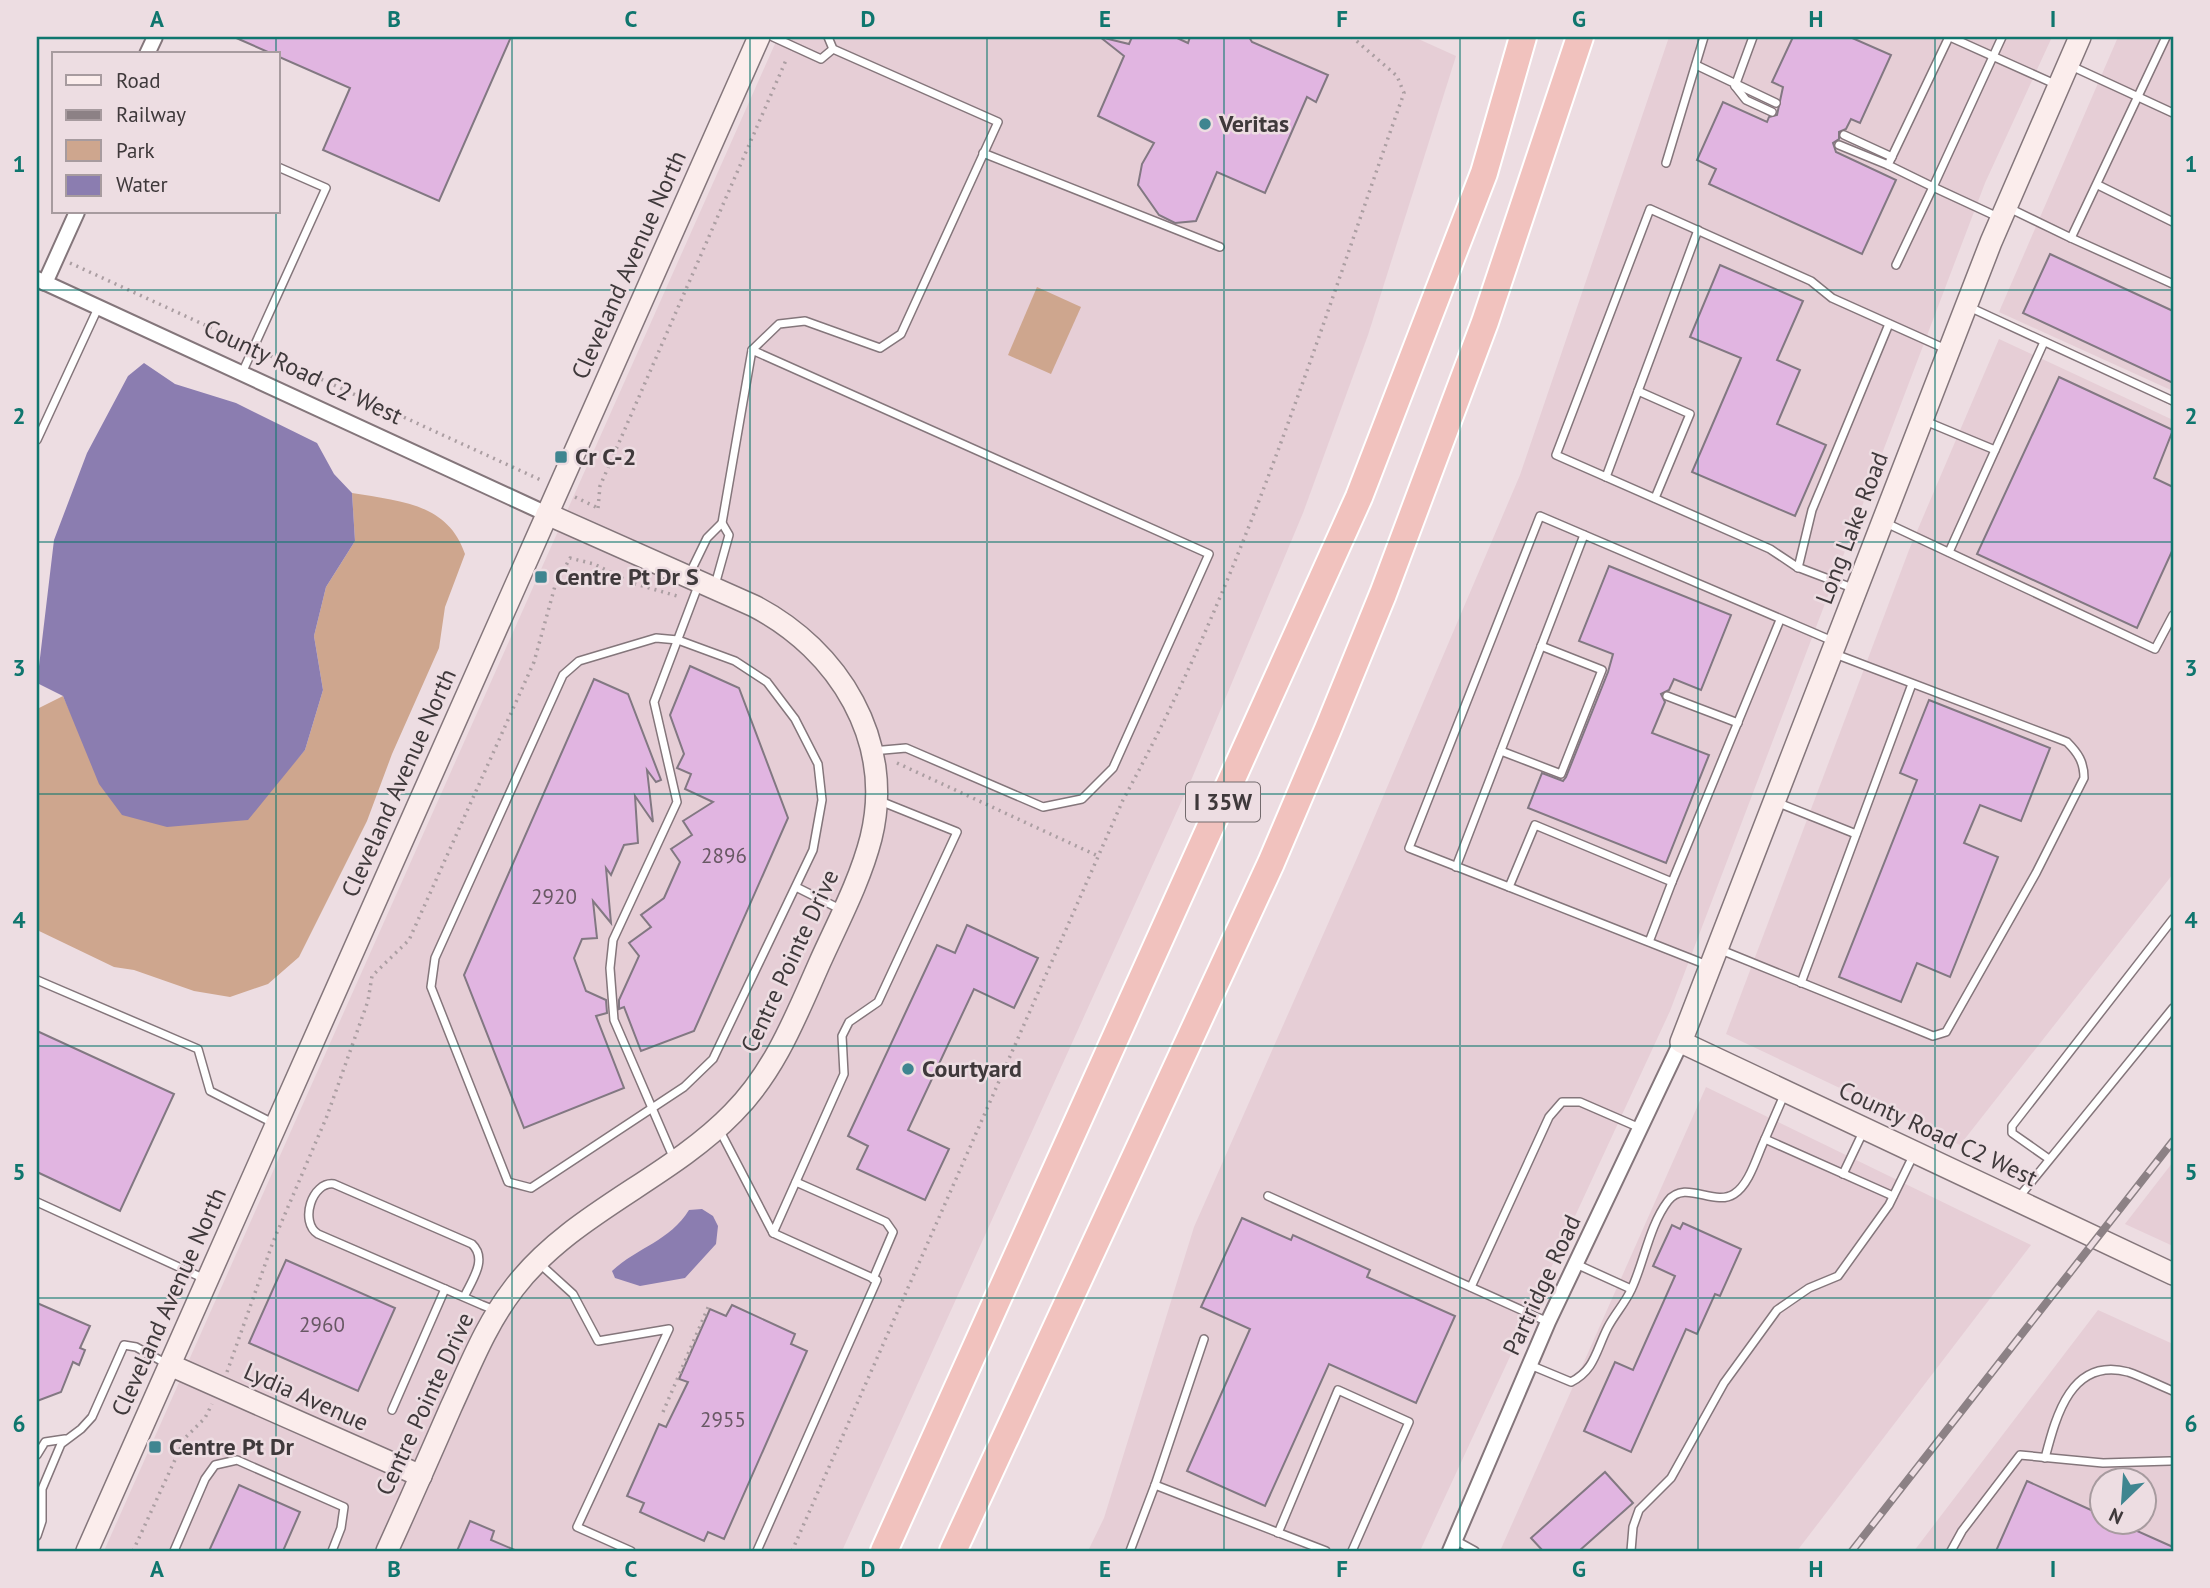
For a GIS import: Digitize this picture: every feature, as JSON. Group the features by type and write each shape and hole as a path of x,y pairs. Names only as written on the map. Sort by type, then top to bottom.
{"highway":[{"name":"I 35W","path":"884,1551 1359,497 1484,173 1523,37"},
{"name":"I 35W","path":"953,1551 1271,863 1328,729 1421,495 1485,322 1580,37"}],"street":[{"name":"Long Lake Road","path":"1681,1042 1966,305 2003,212 2080,37"},
{"name":"Cleveland Avenue North","path":"87,1551 760,38"},
{"path":"41,281 76,214"},
{"name":"County Road C2 West","path":"41,281 547,514"},
{"name":"Centre Pointe Drive","path":"387,1551 497,1311 538,1262 718,1127 755,1089 775,1061 863,866 872,835 876,800 871,751 858,710 823,656 780,620 698,587 547,514"},
{"name":"County Road C2 West","path":"1681,1042 2173,1274"},
{"name":"Partridge Road","path":"1453,1546 1548,1322 1681,1042"},
{"name":"Lydia Avenue","path":"170,1365 421,1476"}],"lane":[{"path":"698,587 707,538 722,523 752,350 779,324 805,321 880,348 901,334 998,122 833,49 828,37"},
{"path":"1666,163 1704,37"},
{"path":"1735,86 1754,37"},
{"path":"1888,165 1950,37 2058,86"},
{"path":"1896,265 2002,37"},
{"path":"2071,237 2166,37"},
{"path":"760,38 792,46 821,59 833,49"},
{"path":"2067,64 2173,113"},
{"path":"1696,65 1735,86 1776,103"},
{"path":"1735,86 1746,100 1772,113"},
{"path":"1844,135 1892,157"},
{"path":"1839,145 1933,187 2071,237 2173,284"},
{"path":"984,153 1220,247"},
{"path":"242,373 326,188 280,168"},
{"path":"2098,185 2173,222"},
{"path":"1856,589 1798,568 1770,549 1556,455 1650,209 1811,281 1832,298 1948,351"},
{"path":"1606,477 1698,230"},
{"path":"1966,305 2173,401"},
{"path":"37,440 98,307"},
{"path":"1798,568 1812,510 1889,324"},
{"path":"1949,552 2044,342"},
{"path":"752,350 1209,554 1113,768 1082,799 1043,807 906,748 871,751"},
{"path":"1638,391 1690,414 1655,498"},
{"path":"1922,419 1995,450"},
{"path":"1540,516 1780,620 1912,684 2067,742 2077,752 2084,767 2084,778 2036,873 1946,1031 1933,1036 1801,983 1714,957 1649,942 1409,848 1540,516"},
{"path":"1883,521 2155,649 2173,615"},
{"path":"674,1160 614,1020 611,968 613,940 677,802 654,702 698,587 729,535 722,523"},
{"path":"1456,867 1584,535"},
{"path":"1649,942 1780,620"},
{"path":"656,638 678,640 735,661 767,682 795,719 818,764 822,800 813,850 713,1059 684,1087 531,1188 508,1182 431,988 435,958 563,675 579,661 656,638"},
{"path":"1501,751 1561,774 1605,671 1541,646"},
{"path":"1801,983 1912,684"},
{"path":"1667,696 1738,723"},
{"path":"773,1233 844,1074 842,1036 849,1022 878,1002 957,832 926,817 876,800"},
{"path":"1774,801 1856,834"},
{"path":"1509,887 1535,825 1672,882"},
{"path":"796,887 843,910"},
{"path":"2049,1159 2012,1133 2012,1126 2173,919"},
{"path":"37,979 198,1049 210,1091 276,1125"},
{"path":"2016,1200 2173,1008"},
{"path":"1530,1365 1571,1382 1587,1374 1609,1326 1631,1290 1637,1267 1669,1200 1682,1193 1719,1198 1732,1195 1743,1185 1786,1091"},
{"path":"1471,1287 1549,1117 1562,1102 1580,1102 1640,1128"},
{"path":"718,1127 773,1233 877,1280 757,1551"},
{"path":"1843,1174 1865,1128"},
{"path":"1765,1139 1894,1196"},
{"path":"1631,1551 1633,1527 1639,1510 1671,1478 1724,1383 1777,1310 1809,1288 1838,1276 1894,1196 1915,1152"},
{"path":"796,1182 886,1222 893,1232 892,1240 873,1279"},
{"path":"464,1297 480,1263 479,1253 472,1244 334,1184 325,1184 318,1190 307,1215 313,1231 445,1289 497,1311"},
{"path":"1268,1196 1548,1322"},
{"path":"37,1202 207,1280"},
{"path":"538,1262 573,1294 598,1340 669,1329 577,1527 631,1551"},
{"path":"1576,1264 1631,1290"},
{"path":"392,1409 445,1289"},
{"path":"1130,1551 1204,1339"},
{"path":"37,1455 45,1442 65,1439 81,1429 92,1417 124,1346 136,1347 170,1365"},
{"path":"2045,1458 2067,1394 2082,1378 2103,1370 2126,1372 2173,1391"},
{"path":"1278,1533 1338,1390 1409,1422 1352,1551"},
{"path":"37,1536 41,1521 39,1496 65,1439"},
{"path":"1951,1551 1962,1531 2020,1455 2103,1463 2172,1458"},
{"path":"174,1551 205,1479 215,1465 237,1460 344,1507 341,1528 332,1551"},
{"path":"1155,1485 1326,1551"},
{"path":"1453,1546 1475,1551"}],"path":[{"path":"792,1551 1123,800 1171,710 1270,471 1329,312 1404,93 1397,76 1352,37"},
{"path":"598,508 600,486 792,46"},
{"path":"73,264 528,474"},
{"path":"133,1551 185,1438 205,1418 220,1387 273,1242 327,1116 368,1001 372,976 410,940 534,662 561,572 570,558 580,559 632,583 664,590 698,587"},
{"path":"897,763 1052,832 1098,856"},
{"path":"663,1412 710,1303"}],"shaded area":[{"path":"778,37 1414,37 1456,56 1368,335 1303,513 1192,778 842,1551 104,1551"},
{"path":"1669,37 2052,37 1985,183 1670,1011 1420,1551 1088,1551 1104,1518 1194,1227 1357,858 1520,475"},
{"path":"2118,37 2173,37 2173,391 1999,312"},
{"path":"1999,339 2173,420 2173,874 1960,1145 1726,1034 1909,550"},
{"path":"1706,1087 2031,1245 1797,1551 1500,1551"},
{"path":"2173,1162 2173,1246 2125,1224"},
{"path":"2098,1310 2173,1344 2173,1551 1914,1551"}],"green space":[{"path":"1037,287 1081,307 1051,374 1008,355"},
{"path":"352,493 404,502 434,514 447,524 465,554 445,607 439,648 392,754 367,821 299,957 268,984 230,997 194,991 134,970 114,967 37,930 39,708 63,696 81,736 276,783 305,750 323,690 314,636 326,587 355,541"}],"water":[{"path":"144,363 175,384 236,403 317,443 334,474 352,493 355,541 326,587 314,636 323,690 305,750 248,820 167,827 122,815 99,784 63,696 37,683 54,540 87,453 128,376"},
{"path":"702,1209 713,1216 718,1226 716,1244 685,1278 640,1286 615,1278 612,1271 622,1263 663,1237 689,1210"}],"building":[{"path":"234,37 511,37 439,201 323,150 350,88 280,57 280,52 268,52"},
{"name":"Veritas","path":"1100,37 1129,44 1132,37 1175,37 1188,43 1190,37 1249,37 1252,42 1328,75 1316,102 1307,97 1265,193 1217,172 1196,221 1175,223 1159,215 1138,185 1142,164 1154,143 1098,116 1124,56"},
{"path":"1793,37 1850,37 1891,55 1860,123 1851,119 1846,129 1839,132 1839,139 1833,143 1836,152 1896,180 1862,254 1709,184 1716,169 1697,160 1723,102 1767,122 1769,117 1777,115 1783,87 1772,82"},
{"path":"2050,254 2173,311 2173,383 2023,313"},
{"path":"1720,265 1803,301 1777,360 1800,370 1777,424 1826,445 1795,516 1692,472 1741,358 1690,337"},
{"path":"2059,377 2173,430 2154,478 2173,487 2173,549 2137,628 1977,554"},
{"path":"1609,566 1731,615 1701,690 1674,679 1669,690 1661,694 1665,702 1652,733 1709,755 1666,863 1528,808 1542,773 1563,781 1566,777 1608,672 1613,654 1579,641"},
{"path":"690,666 739,688 788,818 694,1031 641,1051 624,1007 619,1009 619,1000 639,956 629,943 651,927 641,915 664,898 680,862 671,849 692,835 683,821 713,802 685,789 691,774 677,768 684,754 670,715"},
{"path":"594,679 628,694 661,780 656,782 647,770 653,822 635,796 638,843 624,845 611,875 606,868 611,923 593,901 597,938 582,939 574,958 586,991 606,1000 607,1013 596,1016 624,1088 524,1128 464,975"},
{"path":"1929,700 2050,748 2021,821 1980,805 1964,843 1998,857 1950,977 1917,963 1901,1002 1839,977 1917,780 1900,773"},
{"name":"Courtyard","path":"967,925 1038,958 1014,1008 974,989 908,1130 949,1149 925,1200 857,1169 868,1146 848,1136 937,945 955,953"},
{"path":"37,1031 174,1094 120,1211 37,1172"},
{"path":"1242,1218 1291,1240 1293,1235 1370,1270 1367,1277 1455,1316 1416,1403 1329,1364 1265,1506 1187,1471 1250,1329 1201,1307"},
{"path":"1683,1223 1741,1249 1720,1296 1715,1294 1697,1334 1686,1329 1631,1452 1584,1431 1615,1362 1633,1370 1675,1276 1653,1266 1672,1225 1680,1229"},
{"path":"286,1260 395,1308 358,1391 249,1343"},
{"path":"37,1303 90,1326 80,1348 85,1350 79,1365 73,1362 61,1392 37,1401"},
{"path":"732,1305 795,1334 791,1344 807,1351 724,1539 708,1532 704,1541 640,1512 644,1503 627,1496 659,1424 666,1427 688,1382 679,1379 710,1309 726,1316"},
{"path":"1605,1472 1633,1503 1579,1551 1543,1551 1531,1538"},
{"path":"2027,1481 2088,1509 2088,1536 2148,1536 2173,1547 2173,1551 1996,1551"},
{"path":"239,1485 300,1512 283,1551 209,1551"},
{"path":"470,1521 494,1531 491,1540 517,1551 457,1551"}],"railway":[{"path":"1852,1551 2173,1141"}],"place":[{"name":"Veritas","path":"1205,124"},
{"name":"Cr C-2","path":"561,457"},
{"name":"Centre Pt Dr S","path":"541,577"},
{"name":"Courtyard","path":"908,1069"},
{"name":"Centre Pt Dr","path":"155,1447"}]}
